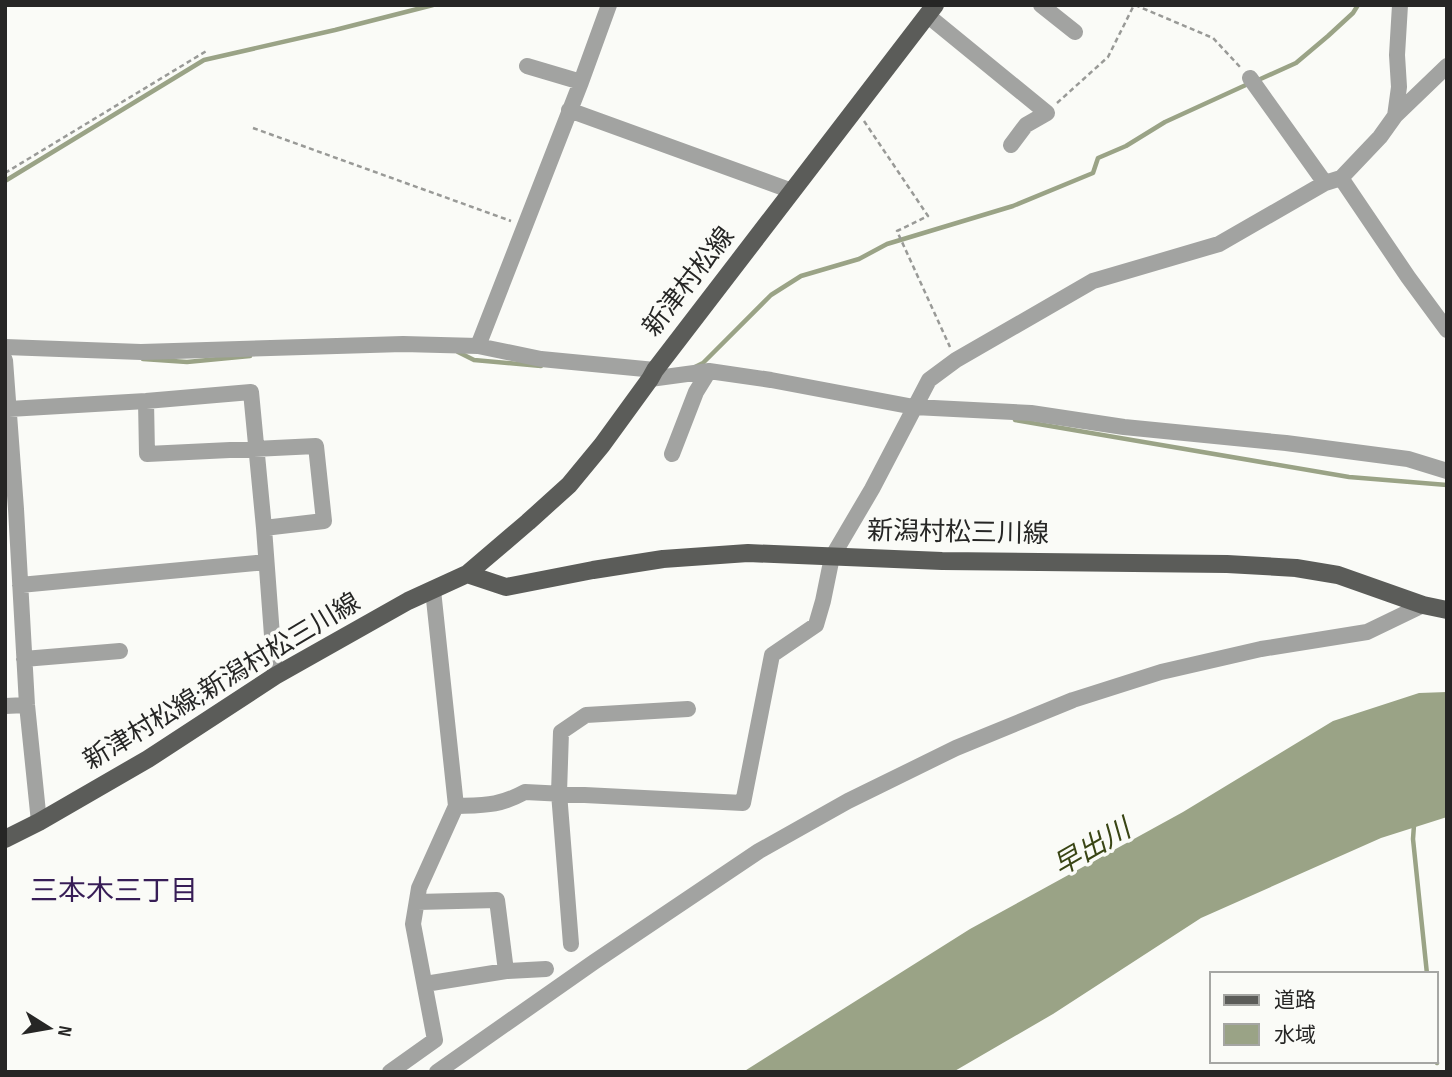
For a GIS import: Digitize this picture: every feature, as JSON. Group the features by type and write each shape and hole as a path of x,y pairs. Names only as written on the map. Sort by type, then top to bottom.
{"main road":[{"name":"新津村松線","path":"467,574 569,485 931,10"},
{"name":"新潟村松三川線","path":"467,574 506,587 663,559 748,553 943,561 1227,564 1296,568 1338,575 1423,605 1447,610"},
{"name":"新津村松線;新潟村松三川線","path":"5,839 148,758 275,676 408,601 467,574"}],"street":[{"path":"478,346 609,5"},
{"path":"1041,5 1075,32"},
{"path":"1395,116 1399,87 1397,55 1400,5"},
{"path":"931,10 1047,113 1026,125 1011,145"},
{"path":"527,65 581,82"},
{"path":"456,806 493,805 525,792 743,803 772,655 816,625 832,557 872,489 929,380 956,360 1093,281 1219,244 1325,183 1341,178 1380,138 1395,116 1447,66"},
{"path":"1250,78 1325,183"},
{"path":"569,110 792,191"},
{"path":"1341,178 1447,330"},
{"path":"5,347 141,352 403,344 478,346 541,359 652,375 709,371 914,407 1031,412 1124,426 1286,443 1408,459 1447,471"},
{"path":"5,360 9,409 9,465 27,705 39,822"},
{"path":"672,454 696,392 709,371"},
{"path":"9,409 251,392 275,676"},
{"path":"146,401 147,454 316,446 324,521 264,528"},
{"path":"20,585 266,562"},
{"path":"390,1072 435,1040 414,924 419,888 456,806 433,590"},
{"path":"438,1072 594,962 759,851 848,801 956,748 1073,700 1161,672 1261,649 1367,632 1423,605"},
{"path":"5,626 22,625"},
{"path":"24,659 120,651"},
{"path":"5,706 27,705"},
{"path":"571,944 559,793 561,732 586,715 688,709"},
{"path":"417,902 497,900 506,971"},
{"path":"425,984 506,971 547,969"}],"path":[{"path":"1047,113 1108,57 1134,5 1213,38 1250,78"},
{"path":"5,173 208,50"},
{"path":"856,109 928,216 897,231 956,360"},
{"path":"253,128 525,225"}],"water":[{"path":"1447,692 1447,817 1381,838 1201,918 1053,1014 953,1072 743,1072 970,929 1183,812 1333,721 1419,693"}],"waterway":[{"path":"5,181 204,60 433,5"},
{"path":"1256,81 1296,63 1353,13 1358,5"},
{"path":"695,367 703,363 771,295 801,276 859,259 887,244 1013,206 1093,173 1098,158 1126,146 1165,122 1248,84"},
{"path":"458,352 474,360 541,366"},
{"path":"143,359 187,362 250,356"},
{"path":"1015,420 1349,477 1447,485"},
{"path":"1414,825 1413,839 1427,972"}],"district":[{"name":"三本木三丁目","path":"114,891"}],"water label":[{"name":"早出川","path":"1092,848"}]}
